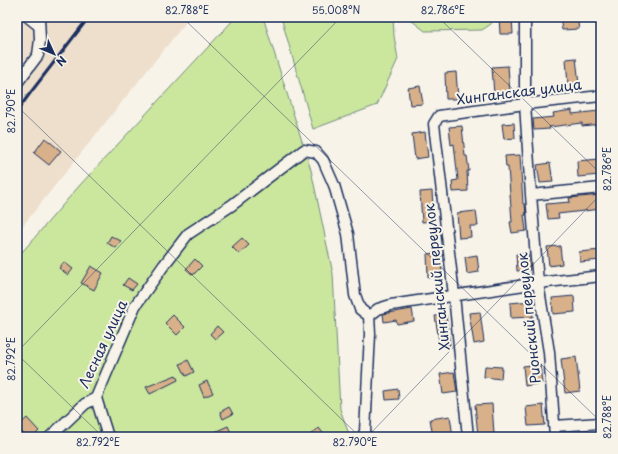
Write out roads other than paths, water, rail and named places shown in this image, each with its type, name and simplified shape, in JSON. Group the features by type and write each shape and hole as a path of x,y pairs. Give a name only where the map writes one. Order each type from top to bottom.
{"street":[{"path":"17,83 38,54 40,40 39,21 28,17"},
{"name":"Рионский переулок","path":"524,17 525,104 531,195 538,283 549,352 555,437"},
{"name":"Хинганская улица","path":"439,116 525,104 601,96"},
{"name":"Хинганский переулок","path":"439,116 434,124 454,295 468,437"},
{"name":"Лесная улица","path":"50,437 85,404 96,398 135,306 188,234 232,206 304,150 316,152 324,160 334,185 348,234 355,295 360,309 369,316"},
{"path":"531,195 601,188"},
{"path":"362,437 365,432 370,342 369,316 378,309 391,305 454,295 601,276"},
{"path":"96,398 108,437"},
{"path":"554,426 601,423"}],"railway":[{"path":"17,111 89,17"}]}
